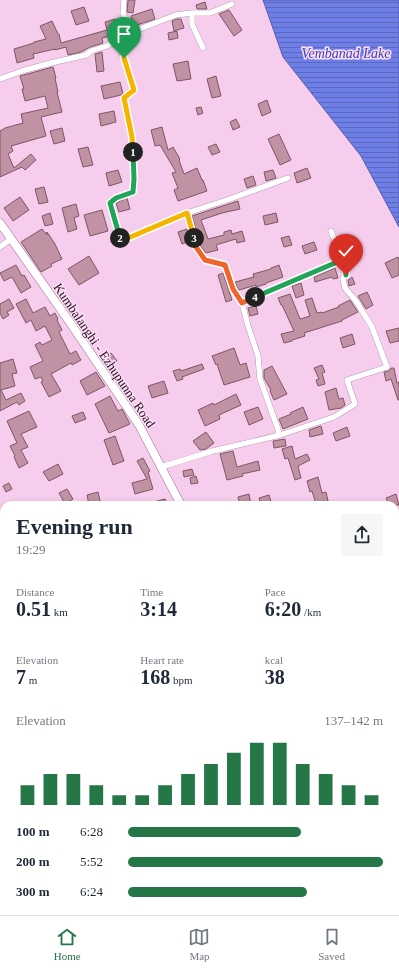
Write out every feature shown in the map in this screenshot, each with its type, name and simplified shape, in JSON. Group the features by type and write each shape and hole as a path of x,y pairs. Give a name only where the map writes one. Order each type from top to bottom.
{"main road":[{"name":"Kumbalanghi - Ezhupunna Road","path":"0,223 69,321 139,425 179,501"}],"street":[{"path":"124,0 123,14 132,32"},
{"path":"0,79 33,68 86,55 91,51 107,46 117,39 132,32 176,15 210,13 232,4"},
{"path":"192,13 192,24 203,48"},
{"path":"117,39 134,90 124,98 132,137 134,179 133,192 116,198 110,203 121,241 187,213 288,178"},
{"path":"187,213 196,247 205,260 225,265 233,289 242,303 258,356 260,379 280,435"},
{"path":"161,466 213,451 280,435 334,417 355,404 347,380 386,367 372,327 356,301 345,288 343,279 346,275 345,266 331,231"},
{"path":"0,246 12,239"},
{"path":"242,303 342,260"}],"water":[{"name":"Vembanad Lake","path":"263,0 399,0 399,227 361,156 283,57"}],"building":[{"path":"128,0 135,0 133,13 127,12"},
{"path":"205,2 207,9 197,9 196,5"},
{"path":"84,7 89,21 76,25 71,11"},
{"path":"152,9 155,19 134,26 131,16"},
{"path":"229,10 242,30 234,36 219,14"},
{"path":"115,19 118,34 102,38 103,43 90,47 81,52 68,55 66,47 33,54 34,58 17,63 14,49 46,39 40,26 52,21 59,34 61,43 107,30 105,22"},
{"path":"181,19 184,28 174,31 172,21"},
{"path":"177,31 178,38 169,40 168,33"},
{"path":"135,35 137,42 124,46 122,41"},
{"path":"102,52 104,71 97,72 95,54"},
{"path":"188,61 191,79 177,81 173,64"},
{"path":"53,67 62,112 41,117 46,136 11,146 13,151 8,154 14,168 31,154 36,160 25,170 22,167 0,177 0,131 23,123 21,114 48,108 45,96 25,101 22,89 24,89 20,76"},
{"path":"216,76 221,96 212,98 207,79"},
{"path":"120,82 123,94 104,99 101,86"},
{"path":"267,100 271,112 262,116 258,104"},
{"path":"201,107 203,113 198,115 196,108"},
{"path":"114,111 116,122 101,126 99,114"},
{"path":"236,119 240,127 233,130 230,122"},
{"path":"162,127 168,150 173,147 180,159 179,160 184,174 197,168 207,191 178,201 174,190 178,188 172,173 176,172 160,145 155,146 151,130"},
{"path":"62,128 65,141 54,144 50,131"},
{"path":"279,134 291,160 280,165 268,139"},
{"path":"216,144 220,152 212,155 208,147"},
{"path":"88,147 93,165 83,167 78,149"},
{"path":"307,168 311,178 297,183 294,173"},
{"path":"118,170 122,182 109,186 106,173"},
{"path":"273,170 276,178 266,181 264,172"},
{"path":"253,176 256,185 247,188 244,179"},
{"path":"44,187 48,202 39,204 35,189"},
{"path":"20,197 29,210 13,221 4,208"},
{"path":"127,198 130,209 119,212 116,203"},
{"path":"238,201 240,209 201,220 208,239 224,235 224,232 231,230 232,234 242,231 245,241 237,243 236,239 216,245 218,250 206,253 201,247 192,216"},
{"path":"76,204 79,216 74,218 77,229 68,232 62,208"},
{"path":"102,210 108,231 90,236 84,215"},
{"path":"50,213 53,224 45,226 42,216"},
{"path":"276,213 278,222 265,225 263,216"},
{"path":"42,229 47,235 47,232 55,244 62,259 51,264 52,266 41,272 21,242"},
{"path":"187,229 190,241 182,244 178,232"},
{"path":"289,236 292,245 284,247 281,238"},
{"path":"314,242 317,250 305,254 302,246"},
{"path":"89,256 99,273 79,285 68,269"},
{"path":"398,257 399,275 392,278 385,263"},
{"path":"16,265 22,276 24,275 31,287 21,293 12,277 4,281 0,273"},
{"path":"279,265 283,277 256,287 256,285 239,290 237,287 235,282 254,277 253,274"},
{"path":"335,268 338,278 333,279 332,277 315,282 314,277"},
{"path":"223,273 232,300 226,302 218,275"},
{"path":"352,277 355,284 349,286 348,280"},
{"path":"301,283 304,295 296,298 292,286"},
{"path":"367,292 373,305 366,309 358,296"},
{"path":"290,294 300,319 310,316 305,300 312,298 317,313 322,313 339,307 338,306 350,300 358,312 342,321 304,333 305,336 284,343 281,334 294,331 278,298"},
{"path":"9,299 14,308 7,312 9,315 3,319 0,313 0,304"},
{"path":"26,299 33,313 45,307 50,316 55,313 62,330 59,332 70,354 76,351 81,360 72,365 71,363 51,374 61,391 49,397 41,382 43,381 41,377 35,379 30,367 43,361 35,345 40,342 42,345 52,340 45,326 36,331 31,320 26,323 16,304"},
{"path":"256,306 258,314 250,316 248,308"},
{"path":"399,328 399,341 390,343 386,331"},
{"path":"352,334 355,344 343,348 340,338"},
{"path":"234,348 240,365 246,363 250,377 224,385 217,364 216,365 212,356"},
{"path":"111,353 117,361 109,367 103,359"},
{"path":"13,359 17,373 12,374 15,386 1,390 6,400 21,393 25,401 19,405 17,402 0,411 0,363"},
{"path":"202,364 204,369 182,377 183,379 177,381 173,371 180,369 181,371"},
{"path":"322,365 325,372 322,373 325,384 318,386 316,380 319,379 314,368"},
{"path":"272,366 287,394 274,400 270,391 271,390 264,378 264,370"},
{"path":"391,368 394,368 397,383 399,382 399,400 391,379 386,381 384,372 389,371"},
{"path":"96,372 105,386 87,395 80,381"},
{"path":"164,381 168,393 152,398 148,386"},
{"path":"336,388 339,399 343,398 345,405 341,408 329,410 325,392"},
{"path":"236,394 241,405 219,415 220,419 205,426 198,410 213,403 214,405"},
{"path":"110,396 118,411 122,409 130,424 109,433 95,404"},
{"path":"258,407 263,419 249,425 244,412"},
{"path":"303,407 308,419 283,429 279,419"},
{"path":"29,411 37,427 21,434 28,447 21,450 28,463 19,468 10,446 17,443 7,421"},
{"path":"83,412 86,419 75,423 72,416"},
{"path":"321,426 323,434 310,437 309,430"},
{"path":"347,427 350,436 336,441 333,433"},
{"path":"206,432 214,443 206,449 200,450 193,441"},
{"path":"115,436 124,461 113,465 104,440"},
{"path":"285,439 286,446 274,448 273,441"},
{"path":"292,446 295,459 307,454 310,460 298,466 301,478 295,480 288,458 285,459 282,449"},
{"path":"233,451 237,467 258,461 260,470 242,474 243,476 227,480 220,454"},
{"path":"143,458 150,471 148,472 153,489 135,494 132,483 147,479 137,461"},
{"path":"58,464 63,474 49,481 43,472"},
{"path":"192,469 194,475 184,477 183,471"},
{"path":"196,476 198,483 191,484 190,478"},
{"path":"318,477 322,493 326,492 328,501 315,501 312,491 310,492 307,481"},
{"path":"9,483 12,489 6,492 3,486"},
{"path":"67,489 73,499 70,501 63,501 59,493"},
{"path":"98,492 100,501 88,501 87,495"},
{"path":"249,494 250,501 239,501 238,497"},
{"path":"396,494 398,501 387,501 386,498"},
{"path":"269,495 271,501 260,501 259,498"}],"route":[{"path":"124,58 134,90 124,98 132,137 134,179 133,192 116,198 110,203 121,241 187,213 196,247 205,260 225,265 233,289 242,303 342,260 345,266 346,275"}]}
